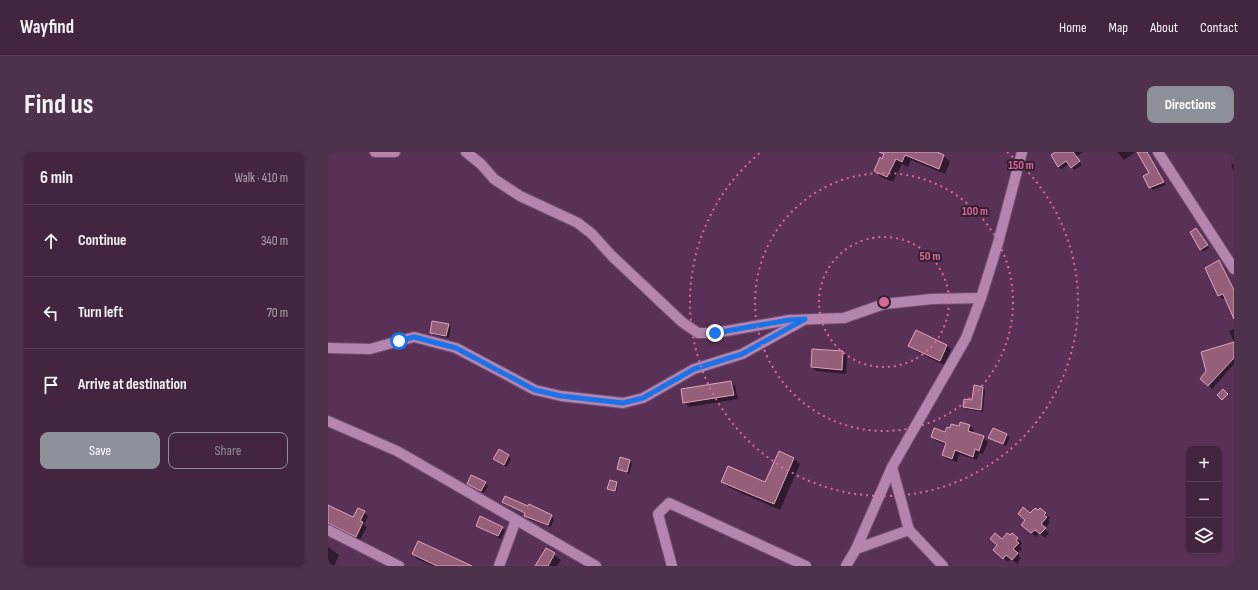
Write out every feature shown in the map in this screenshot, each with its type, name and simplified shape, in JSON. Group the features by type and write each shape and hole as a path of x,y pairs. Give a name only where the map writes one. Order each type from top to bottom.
{"street":[{"path":"375,152 395,152"},
{"path":"466,152 481,164 494,179 520,196 578,223 592,234 612,256 682,322 698,333 715,333 789,320 844,318 884,304 932,299 981,298"},
{"path":"846,566 856,549 892,467 966,338 981,298 998,243 1022,152"},
{"path":"1158,152 1234,269"},
{"path":"328,348 370,349 414,337 456,348 535,390 561,396 623,403 643,398 694,369 742,354 805,319"},
{"path":"328,421 397,451 596,566"},
{"path":"892,467 908,530 943,566"},
{"path":"672,566 658,514 669,504 806,566"},
{"path":"499,566 516,520"},
{"path":"328,530 399,566"},
{"path":"856,549 908,530"}],"building":[{"path":"879,152 937,152 944,155 939,169 905,155 902,162 896,159 887,177 874,171 880,157 882,159 884,154"},
{"path":"1055,152 1073,152 1080,161 1071,168 1066,161 1058,167 1051,155"},
{"path":"1137,152 1147,152 1164,182 1149,188 1143,176 1149,173"},
{"path":"1196,228 1208,245 1200,250 1190,232"},
{"path":"1219,260 1234,290 1234,319 1223,294 1218,296 1205,268"},
{"path":"432,321 449,324 446,336 430,333"},
{"path":"916,330 947,345 940,361 908,346"},
{"path":"1234,342 1234,358 1208,386 1200,379 1206,371 1201,352"},
{"path":"812,349 843,351 842,370 811,367"},
{"path":"731,381 734,395 683,403 681,389"},
{"path":"974,385 983,387 981,410 963,407 964,399 972,400"},
{"path":"1223,389 1228,394 1222,400 1217,395"},
{"path":"960,422 970,425 968,431 984,436 979,451 975,449 973,457 955,450 952,459 942,455 946,443 931,437 934,428 945,432 947,427 950,428 951,424 959,426"},
{"path":"993,428 1007,434 1003,444 988,438"},
{"path":"499,449 509,455 504,465 493,459"},
{"path":"779,451 794,458 774,504 721,482 728,466 765,482"},
{"path":"620,457 630,460 627,472 617,469"},
{"path":"471,475 486,482 481,491 467,484"},
{"path":"610,480 617,482 615,491 607,489"},
{"path":"505,496 528,506 529,504 552,515 548,525 524,516 525,513 502,502"},
{"path":"328,505 353,517 358,508 365,511 360,521 363,522 356,537 328,523"},
{"path":"1023,507 1030,513 1035,508 1038,510 1040,508 1046,513 1044,515 1047,517 1041,524 1046,528 1040,534 1035,530 1031,533 1021,525 1025,520 1018,514"},
{"path":"480,516 503,527 498,536 476,526"},
{"path":"995,533 1002,539 1007,533 1010,535 1012,533 1018,538 1016,541 1019,543 1013,549 1018,553 1012,560 1006,555 1003,559 993,550 997,545 990,539"},
{"path":"418,541 472,566 437,566 412,554"},
{"path":"546,548 555,553 548,566 535,566"}],"route":[{"path":"399,341 414,337 456,348 535,390 561,396 623,403 643,398 694,369 742,354 805,319 789,320 715,333"}]}
